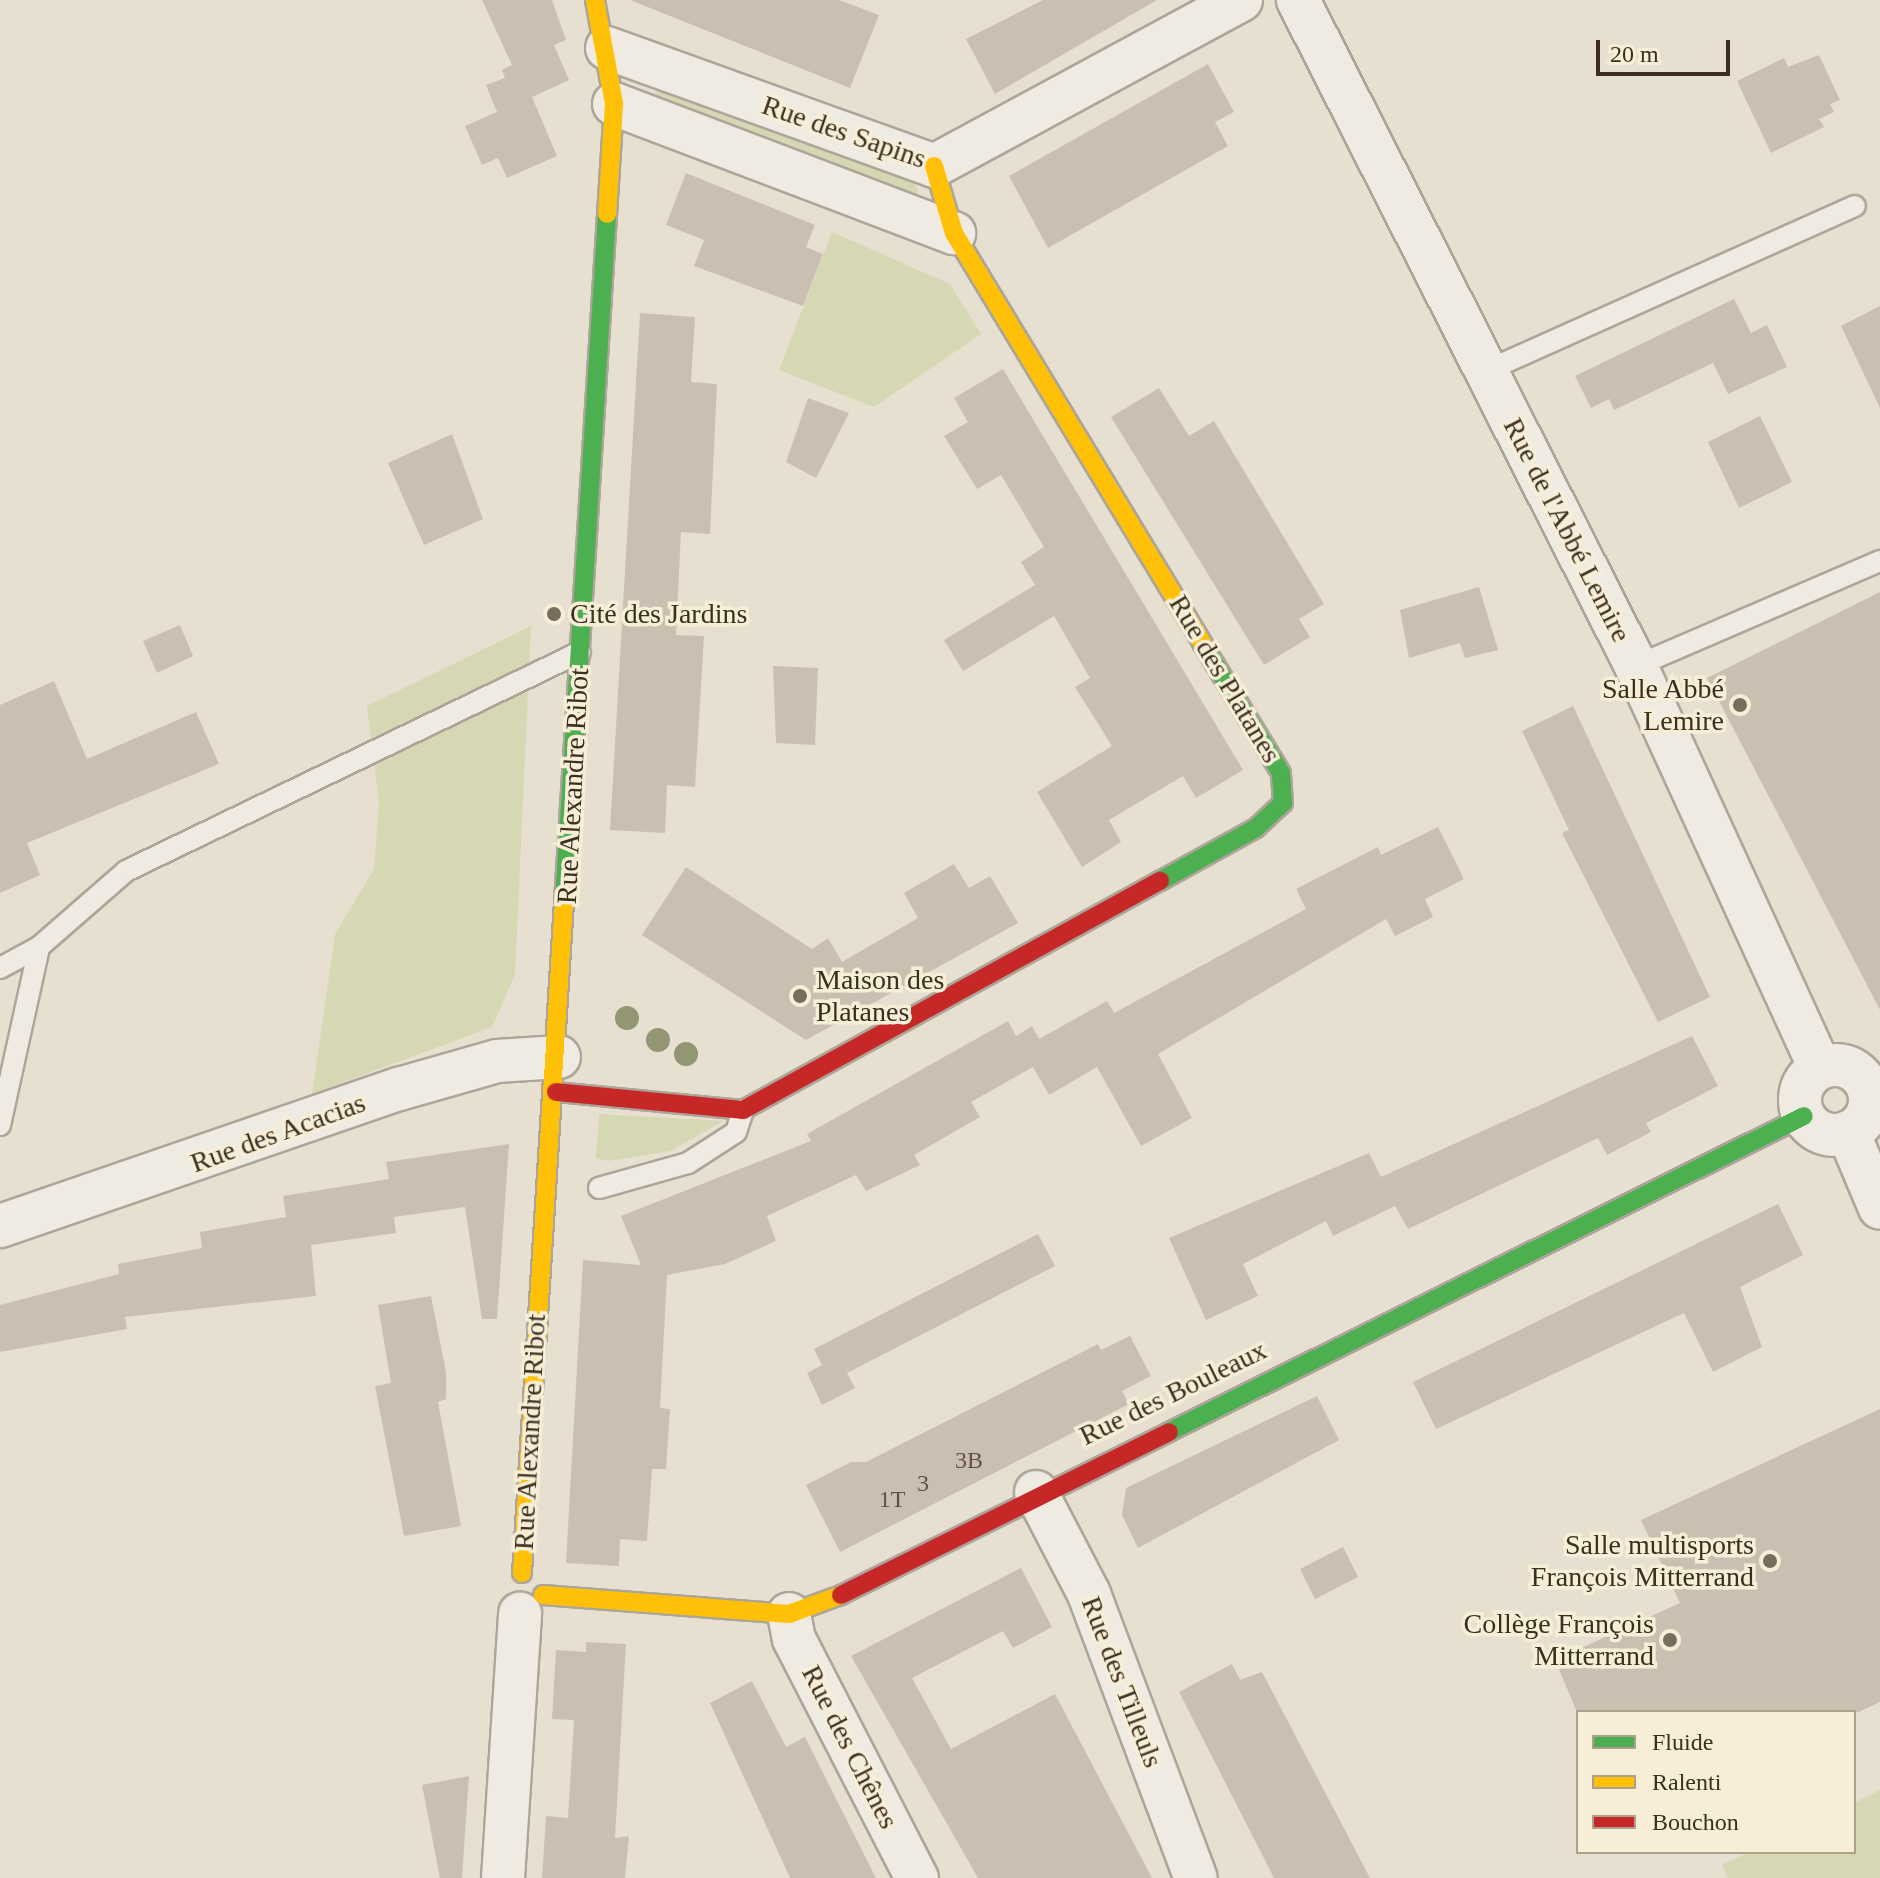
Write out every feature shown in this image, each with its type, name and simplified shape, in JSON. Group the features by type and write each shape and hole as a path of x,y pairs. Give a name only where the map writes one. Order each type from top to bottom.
{"street":[{"name":"Rue Alexandre Ribot","path":"503,1878 528,1594 614,104 607,48 595,0"},
{"name":"Rue des Sapins","path":"607,48 934,166 1241,0"},
{"name":"Rue de l'Abbé Lemire","path":"1298,0 1636,666 1820,1068"},
{"name":"Rue des Sapins","path":"614,104 954,233"},
{"path":"934,166 954,233"},
{"name":"Rue des Platanes","path":"743,1110 1256,828 1283,803 1281,773 954,233"},
{"name":"Rue des Acacias","path":"0,1226 399,1089 497,1061 558,1075"},
{"path":"1841,1065 1870,1070 1870,1107 1848,1132 1819,1131 1804,1116 1800,1095 1820,1068 1841,1065"},
{"path":"558,1075 743,1110"},
{"name":"Rue des Bouleaux","path":"528,1594 789,1614 821,1605 1036,1492 1804,1116"},
{"path":"1848,1132 1880,1208"},
{"name":"Rue des Tilleuls","path":"1036,1492 1089,1594 1196,1878"},
{"name":"Rue des Chênes","path":"789,1614 794,1639 917,1878"}],"lane":[{"path":"1486,371 1855,206"},
{"path":"1636,666 1880,561"},
{"path":"0,968 39,947 126,871 580,652"},
{"path":"0,1125 39,947"},
{"name":"Rue des Platanes","path":"599,1188 688,1163 736,1132 743,1110"}],"green space":[{"path":"655,83 913,177 918,192 910,200 657,106"},
{"path":"832,232 950,284 981,334 874,407 779,370"},
{"path":"531,626 515,975 492,1027 312,1094 335,934 374,869 379,802 367,706"},
{"path":"599,1114 723,1121 671,1151 608,1161 596,1158"},
{"path":"1880,1790 1880,1878 1728,1878 1722,1865 1745,1854 1856,1854 1856,1802"}],"building":[{"path":"482,0 552,0 566,40 554,45 569,80 532,97 557,156 507,178 498,158 482,165 465,126 497,112 486,85 505,78 502,70 512,65"},
{"path":"630,0 839,0 879,15 850,88"},
{"path":"1043,0 1157,0 995,94 966,39"},
{"path":"1819,55 1840,100 1830,104 1834,112 1819,119 1824,127 1771,153 1737,81 1784,58 1788,67"},
{"path":"1208,64 1234,112 1215,122 1228,146 1048,248 1009,176"},
{"path":"686,173 815,225 806,247 823,254 803,306 694,266 704,240 666,225"},
{"path":"1734,299 1751,333 1767,325 1787,367 1728,394 1713,363 1614,410 1609,399 1591,408 1575,376"},
{"path":"1880,306 1880,408 1841,326"},
{"path":"640,313 695,317 691,382 717,384 710,534 681,532 676,635 704,636 695,787 667,785 665,833 610,830"},
{"path":"1003,369 1243,770 1196,798 1183,776 1109,820 1121,842 1082,867 1037,792 1112,746 1075,687 1090,678 1054,616 963,671 944,640 1035,585 1021,562 1044,547 1001,475 977,489 944,436 968,422 954,398"},
{"path":"1159,388 1189,436 1214,421 1324,604 1299,619 1310,637 1264,665 1111,417"},
{"path":"808,398 849,413 816,478 786,462"},
{"path":"1760,416 1792,482 1739,508 1708,442"},
{"path":"452,434 483,519 424,545 388,463"},
{"path":"1479,587 1498,650 1465,658 1460,643 1409,658 1400,610"},
{"path":"1880,592 1880,1010 1707,678"},
{"path":"180,625 193,656 157,673 143,641"},
{"path":"773,666 818,668 815,745 776,743"},
{"path":"54,681 87,759 196,712 219,764 27,843 40,875 0,893 0,705"},
{"path":"1573,706 1710,997 1658,1022 1562,833 1569,830 1522,731"},
{"path":"1438,827 1464,879 1425,899 1433,917 1395,936 1386,919 1158,1054 1192,1118 1141,1146 1097,1067 1049,1095 1033,1067 971,1102 980,1117 914,1155 920,1165 866,1191 856,1175 767,1216 776,1241 725,1264 667,1275 660,1408 670,1409 666,1469 652,1469 647,1541 620,1539 619,1566 566,1563 583,1260 641,1265 621,1216 811,1141 807,1134 1008,1021 1016,1036 1032,1026 1039,1039 1107,1001 1114,1013 1306,909 1296,889 1378,847 1381,855"},
{"path":"954,864 969,888 990,876 1018,923 806,1040 642,935 686,867 812,949 828,938 842,962 918,918 904,893"},
{"path":"1692,1036 1718,1086 1646,1123 1651,1132 1607,1155 1598,1138 1408,1229 1395,1206 1333,1236 1326,1221 1243,1264 1258,1296 1206,1320 1169,1238 1369,1153 1381,1177"},
{"path":"509,1144 497,1319 482,1319 465,1207 394,1217 396,1233 311,1245 316,1296 125,1317 127,1329 0,1352 0,1305 119,1274 118,1264 202,1248 200,1232 286,1217 283,1196 389,1179 386,1162"},
{"path":"1778,1204 1803,1255 1740,1287 1762,1347 1713,1372 1684,1313 1436,1429 1413,1382"},
{"path":"1038,1234 1055,1266 847,1373 855,1388 822,1405 807,1373 822,1365 814,1349"},
{"path":"431,1296 446,1372 446,1399 438,1402 461,1526 404,1536 375,1386 391,1383 378,1305"},
{"path":"1130,1336 1151,1376 1122,1391 1129,1404 840,1552 806,1485 851,1462 866,1462 1098,1344 1101,1350"},
{"path":"1317,1396 1339,1440 1138,1548 1122,1515 1126,1488"},
{"name":"Salle multisports François Mitterrand","path":"1880,1409 1880,1702 1859,1712 1576,1710 1555,1660 1680,1603 1641,1520"},
{"path":"1343,1547 1358,1577 1315,1599 1300,1569"},
{"path":"1021,1568 1052,1627 1013,1648 1003,1631 912,1678 951,1749 1055,1694 1152,1878 978,1878 851,1656"},
{"path":"586,1642 626,1644 615,1838 629,1836 625,1878 542,1878 546,1816 568,1818 574,1720 552,1719 556,1650 586,1652"},
{"path":"1232,1664 1240,1680 1262,1672 1370,1878 1274,1878 1179,1692"},
{"path":"752,1681 786,1747 805,1737 876,1878 790,1878 710,1703"},
{"path":"469,1776 462,1878 440,1878 422,1785"}],"traffic: fast":[{"path":"564,902 607,214"},
{"path":"1160,881 1256,828 1283,803 1281,773 1202,643"},
{"path":"1169,1432 1804,1116"}],"traffic: slow":[{"path":"595,0 614,104 607,214"},
{"path":"934,166 954,233 1202,643"},
{"path":"522,1573 564,902"},
{"path":"543,1595 789,1614 841,1595"}],"traffic: jam":[{"path":"556,1092 743,1110 1160,881"},
{"path":"841,1595 1169,1432"}],"place":[{"name":"Cité des Jardins","path":"554,614"},
{"name":"Salle Abbé Lemire","path":"1740,705"},
{"name":"Maison des Platanes","path":"800,996"},
{"name":"Salle multisports François Mitterrand","path":"1770,1561"},
{"name":"Collège François Mitterrand","path":"1670,1640"}]}
